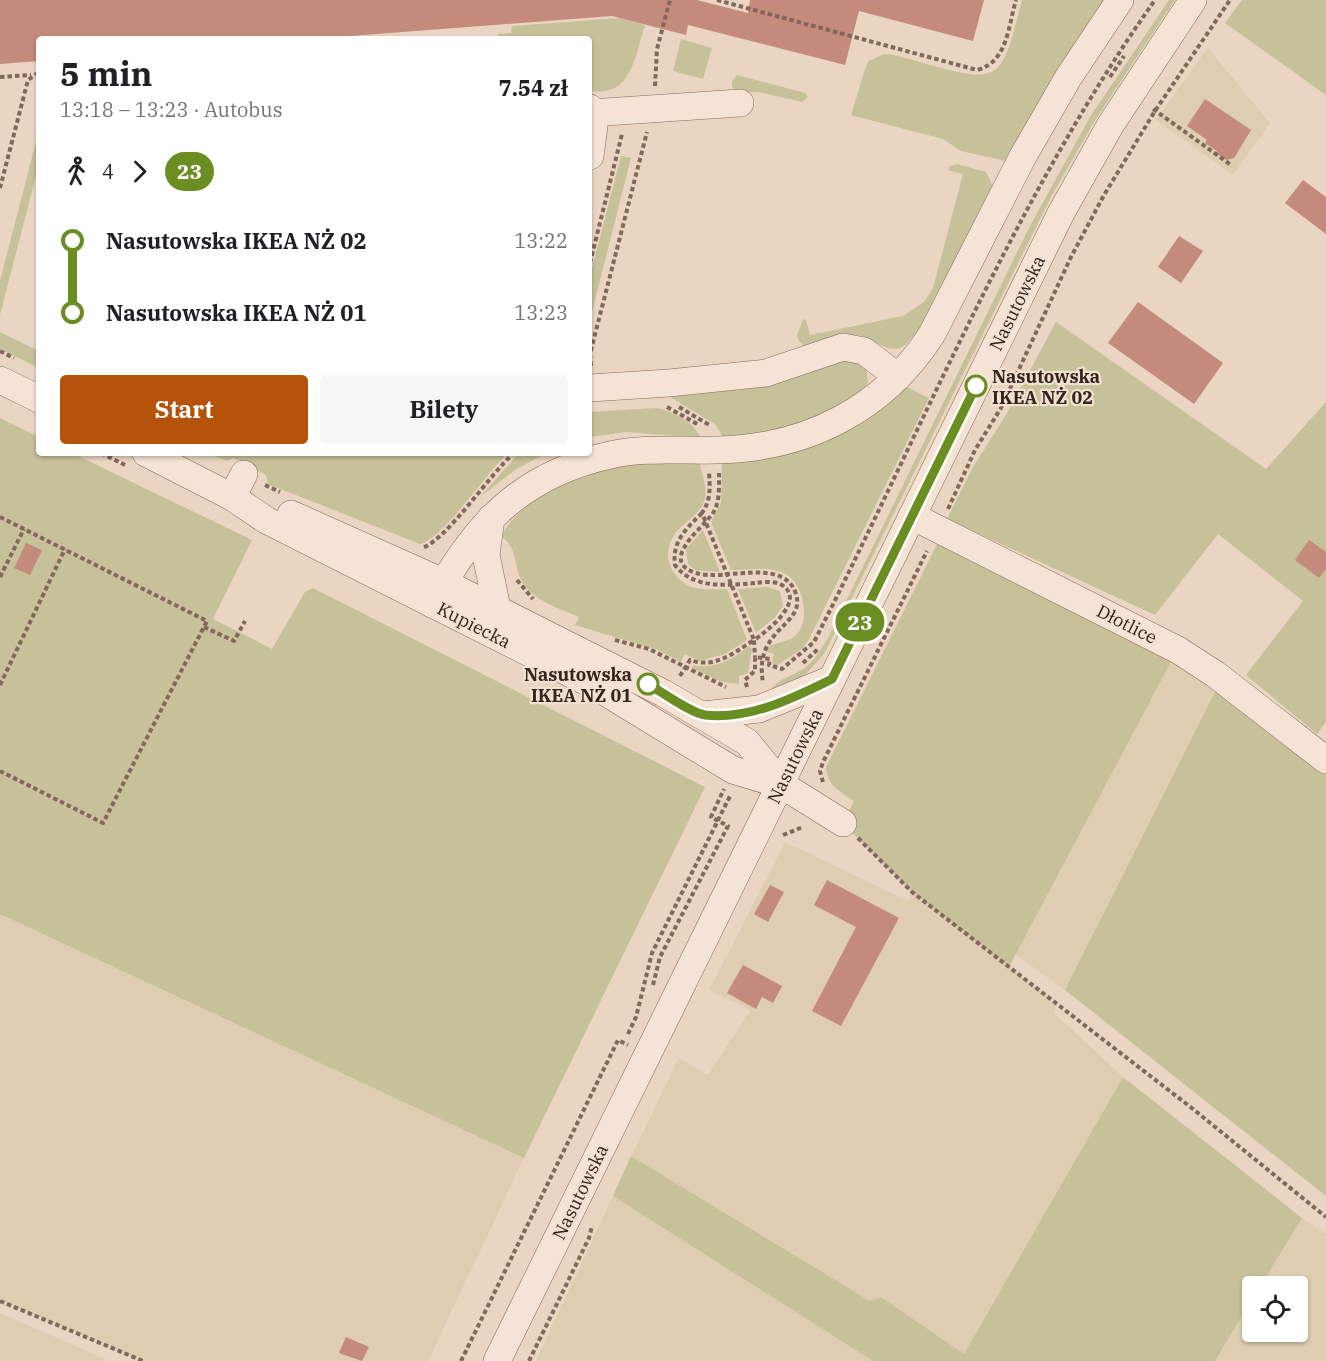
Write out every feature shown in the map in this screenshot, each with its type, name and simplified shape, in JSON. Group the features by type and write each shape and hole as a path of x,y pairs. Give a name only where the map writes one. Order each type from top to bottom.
{"street":[{"path":"437,593 470,540 491,518 530,488 585,462 641,450 713,457 812,434 864,406 898,377 932,334 1022,158 1068,78 1120,0"},
{"name":"Nasutowska","path":"497,1361 1061,213 1129,95 1193,0"},
{"path":"592,112 740,103"},
{"path":"592,119 594,126 592,141"},
{"path":"592,380 766,373 843,347 864,351 898,377"},
{"path":"0,380 36,398"},
{"name":"Kupiecka","path":"155,456 238,485 272,506 437,593 741,773 782,784"},
{"name":"Dłotlice","path":"912,516 1178,650 1322,749"},
{"path":"491,518 486,555 497,608"},
{"name":"Kupiecka","path":"437,593 497,608 703,715 754,748 782,784"},
{"path":"703,715 741,712 766,695 832,679"},
{"path":"782,784 843,823"}],"path":[{"path":"654,94 657,49 670,0"},
{"path":"717,0 977,69 990,67 1000,56 1016,0"},
{"path":"902,463 1014,232 1068,131 1155,0"},
{"path":"826,786 820,771 823,762 975,450 1001,408 1071,257 1104,195 1155,111 1230,0"},
{"path":"0,77 36,73"},
{"path":"0,188 28,80 32,75"},
{"path":"1129,95 1231,165"},
{"path":"592,346 648,124"},
{"path":"592,255 624,126"},
{"path":"665,399 712,427 718,434 708,505 681,534 676,543 675,565 681,574 701,583 768,582 780,584 786,591 788,602 778,622 724,659 698,663 690,660 682,677 673,672"},
{"path":"659,404 701,426"},
{"path":"420,548 443,535 483,484 511,456"},
{"path":"713,457 718,503 706,521 686,542 681,553 683,563 690,572 706,577 769,573 785,578 797,597 795,612 787,624 768,640 763,651 761,661 766,695 744,688"},
{"path":"238,485 287,495"},
{"path":"702,513 754,640 755,657"},
{"path":"0,517 207,621 104,823 0,771"},
{"path":"0,577 24,529"},
{"path":"0,686 65,549"},
{"path":"516,577 525,592 542,604"},
{"path":"204,627 234,641 245,621"},
{"path":"609,639 650,650 725,687 735,687"},
{"path":"619,1054 636,1017 652,953 741,773"},
{"path":"843,823 912,892 1193,1109 1326,1217"},
{"path":"460,1361 618,1040"},
{"path":"0,1300 143,1361"}],"shaded area":[{"path":"1022,0 1105,0 1006,161 961,151 943,139 851,115 866,66 869,61 883,54 968,74 983,74 994,70 1002,62 1009,47"},
{"path":"1169,0 1175,0 1097,117 1052,195 824,654 804,676 770,691 781,681 809,665 828,638 1030,226 1090,117"},
{"path":"1242,0 1326,0 1326,95 1225,23"},
{"path":"620,18 645,25 630,72 615,88 604,91 592,91 592,36 498,36 498,34 511,33 512,26"},
{"path":"681,39 712,48 703,79 673,71"},
{"path":"1208,48 1270,123 1233,175 1156,120"},
{"path":"737,75 805,93 808,97 802,102 759,92 739,93 732,87 732,81"},
{"path":"36,142 36,176 0,315 0,281"},
{"path":"621,156 631,158 592,312 592,268"},
{"path":"957,164 986,172 993,186 936,301 910,340 895,349 884,347 863,336 851,335 804,346 797,335 803,320 806,319 810,335 903,316 924,302 933,288 963,174 948,170 950,166"},
{"path":"1056,322 1266,469 1326,402 1326,722 1317,734 1246,675 1303,601 1218,534 1155,615 947,519 973,467 1006,415"},
{"path":"0,332 36,350 36,367 0,349"},
{"path":"847,358 866,367 868,382 864,390 817,418 773,432 722,436 716,425 667,395 765,386"},
{"path":"907,387 929,398 809,639 802,649 776,666 772,662 774,654 767,652 769,646 792,638 800,630 804,613 801,594 786,574 766,569 731,570 711,522 721,503 722,463 774,456 821,442 865,419"},
{"path":"655,408 668,411 694,427 700,438 627,432 592,437 592,412"},
{"path":"0,418 36,436 36,456 78,456 252,540 213,619 272,649 305,592 313,588 705,787 524,1158 0,914"},
{"path":"215,456 505,456 453,518 430,539 420,544 268,484 266,475 234,458 226,461"},
{"path":"516,456 541,456 515,470 480,497"},
{"path":"635,462 699,462 705,484 705,498 696,514 673,537 668,552 669,560 675,574 687,585 699,589 727,589 747,640 725,654 699,661 685,654 681,662 658,650 575,625 579,617 536,596 521,580 514,553 501,536 513,519 527,505 560,485"},
{"path":"703,530 720,572 695,570 688,564 686,549"},
{"path":"943,532 1173,658 1009,967 912,892 843,823 854,801 835,787 827,774 826,767"},
{"path":"767,587 780,591 783,606 775,617 756,633 738,589"},
{"path":"749,646 752,649 748,673 739,676 739,684 722,682 692,668 694,665 716,665 737,655"},
{"path":"1173,658 1218,686 1065,990 1015,954"},
{"path":"1218,686 1326,775 1326,1196 1065,990"},
{"path":"785,842 908,901 912,892 1056,1003 1054,1013 1123,1077 964,1354 881,1297 870,1301 631,1156 679,1058 708,1075 751,1010 709,990"},
{"path":"0,914 524,1158 428,1361 143,1361 0,1301"},
{"path":"1123,1077 1302,1218 1267,1276 1242,1276 1242,1316 1215,1361 873,1361 613,1196 631,1156 870,1301 881,1297 964,1354"},
{"path":"613,1196 873,1361 536,1361"},
{"path":"1302,1218 1326,1234 1326,1361 1215,1361 1242,1316 1242,1342 1308,1342 1308,1276 1267,1276"},
{"path":"0,1313 103,1358 105,1361 0,1361"}],"building":[{"path":"0,0 697,0 748,13 750,0 984,0 973,41 859,11 845,65 688,25 686,35 612,16 350,36 36,36 36,61 0,64"},
{"path":"1205,99 1251,130 1234,158 1226,160 1205,143 1207,140 1187,126"},
{"path":"1303,180 1326,197 1326,234 1285,203"},
{"path":"1179,236 1203,251 1181,283 1158,267"},
{"path":"1138,302 1223,363 1194,404 1108,343"},
{"path":"1309,540 1326,552 1326,569 1319,578 1295,560"},
{"path":"26,543 42,550 30,575 14,568"},
{"path":"827,880 899,918 841,1026 812,1011 856,927 814,905"},
{"path":"770,885 784,892 768,922 754,914"},
{"path":"743,965 782,986 773,1003 762,997 756,1009 727,993"},
{"path":"346,1337 369,1347 362,1361 339,1353"}],"bus line":[{"name":"23","path":"648,684 703,715 769,707 832,679 976,386"}],"place":[{"name":"Nasutowska IKEA NŻ 02","path":"976,386"},
{"name":"Nasutowska IKEA NŻ 01","path":"648,684"}]}
